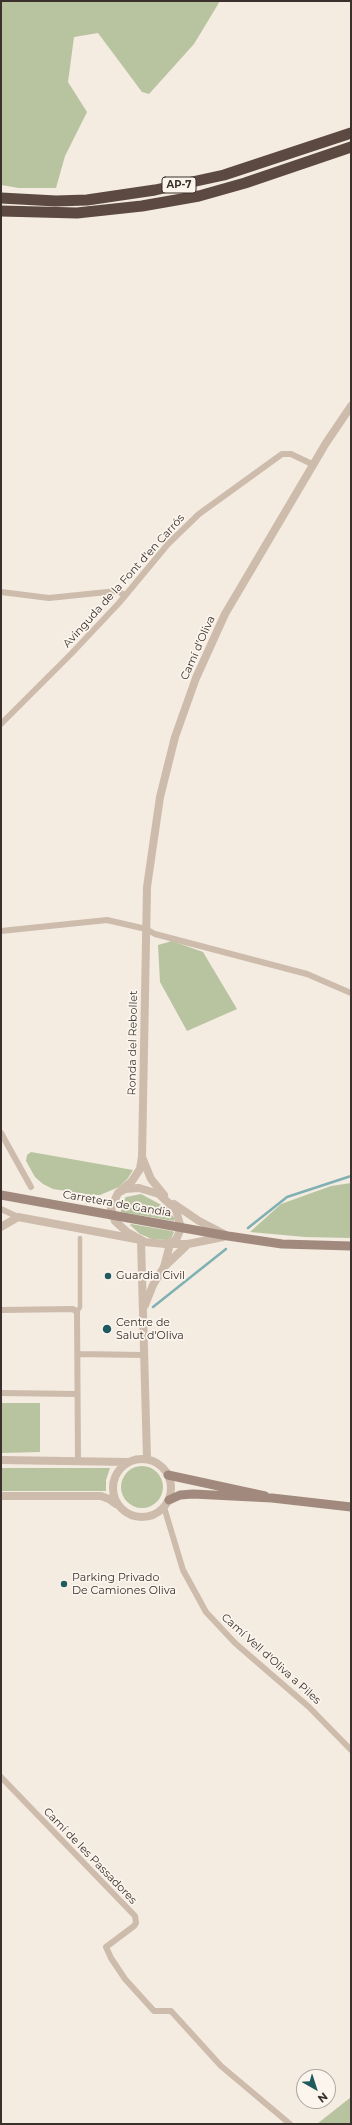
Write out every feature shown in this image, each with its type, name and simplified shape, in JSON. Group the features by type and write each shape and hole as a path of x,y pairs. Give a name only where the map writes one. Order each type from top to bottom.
{"highway":[{"name":"AP-7","path":"1,198 56,201 86,200 155,190 224,175 351,133"},
{"name":"AP-7","path":"1,211 77,213 142,206 199,196 351,147"}],"main road":[{"name":"Carretera de Gandia","path":"1,1195 112,1216 282,1244 351,1246"},
{"path":"168,1476 254,1492 272,1498"},
{"path":"166,1503 186,1494 272,1498 351,1507"}],"street":[{"name":"Camí d’Oliva","path":"146,929 147,887 158,804 182,713 225,614 351,406"},
{"name":"Avinguda de la Font d'en Carrós","path":"1,724 72,654 168,544 199,514 277,457 291,454 314,465"},
{"path":"1,592 49,598 117,591 125,595"},
{"path":"1,931 96,919 117,921 146,929 155,934 307,974 351,993"},
{"name":"Ronda del Rebollet","path":"118,1192 132,1181 140,1169 142,1157 146,929"},
{"path":"1,1133 31,1187"},
{"name":"Ronda del Rebollet","path":"142,1157 151,1179 179,1214 181,1228"},
{"path":"141,1240 120,1227 112,1216 112,1204 118,1192 132,1188 146,1189 167,1200 199,1221 228,1236"},
{"path":"1,1209 18,1217 152,1243 188,1244 228,1236"},
{"path":"1,1227 18,1217"},
{"path":"164,1268 170,1244 178,1238 181,1228"},
{"path":"78,1461 77,1312 80,1307 80,1238"},
{"path":"141,1240 147,1459"},
{"path":"143,1316 147,1298 164,1268 188,1244"},
{"path":"1,1310 73,1309 77,1312"},
{"path":"78,1354 143,1355"},
{"path":"1,1393 78,1394"},
{"path":"1,1460 128,1462 147,1459 159,1465 168,1476 171,1483 166,1503 158,1513 141,1518 132,1516 109,1499 101,1496 1,1496"},
{"path":"118,1506 114,1499 113,1482 121,1467 128,1462"},
{"name":"Camí Vell d'Oliva a Piles","path":"166,1503 183,1570 206,1612 235,1642 309,1707 351,1750"},
{"name":"Camí de les Passadores","path":"1,1777 135,1916 136,1920 134,1926 106,1947 125,1980 154,2010 171,2011 221,2066 290,2124"}],"green space":[{"path":"1,1 220,1 194,44 149,94 142,92 98,33 74,37 68,82 87,112 65,156 56,188 19,188 1,185"},
{"path":"172,941 203,952 237,1009 187,1031 160,982 158,945"},
{"path":"31,1152 133,1170 128,1178 119,1187 100,1195 53,1189 43,1184 35,1177 26,1161 27,1155"},
{"path":"351,1183 351,1238 305,1237 250,1232 281,1204 331,1186"},
{"path":"141,1194 167,1208 175,1219 174,1221 121,1212 121,1203 126,1197"},
{"path":"130,1225 174,1232 172,1237 166,1240 152,1239 140,1234"},
{"path":"1,1403 40,1403 40,1452 1,1453"},
{"path":"138,1466 146,1466 154,1469 160,1475 163,1487 160,1499 154,1505 146,1508 138,1508 130,1505 124,1499 121,1491 121,1483 124,1475 130,1469"},
{"path":"1,1468 110,1468 106,1480 106,1491 1,1491"},
{"path":"351,2097 351,2124 317,2124 336,2109"}],"waterway":[{"path":"248,1228 287,1197 351,1176"},
{"path":"153,1307 226,1249"}],"place":[{"name":"Guardia Civil","path":"108,1276"},
{"name":"Centre de Salut d'Oliva","path":"107,1329"},
{"name":"Parking Privado De Camiones Oliva","path":"64,1584"}]}
